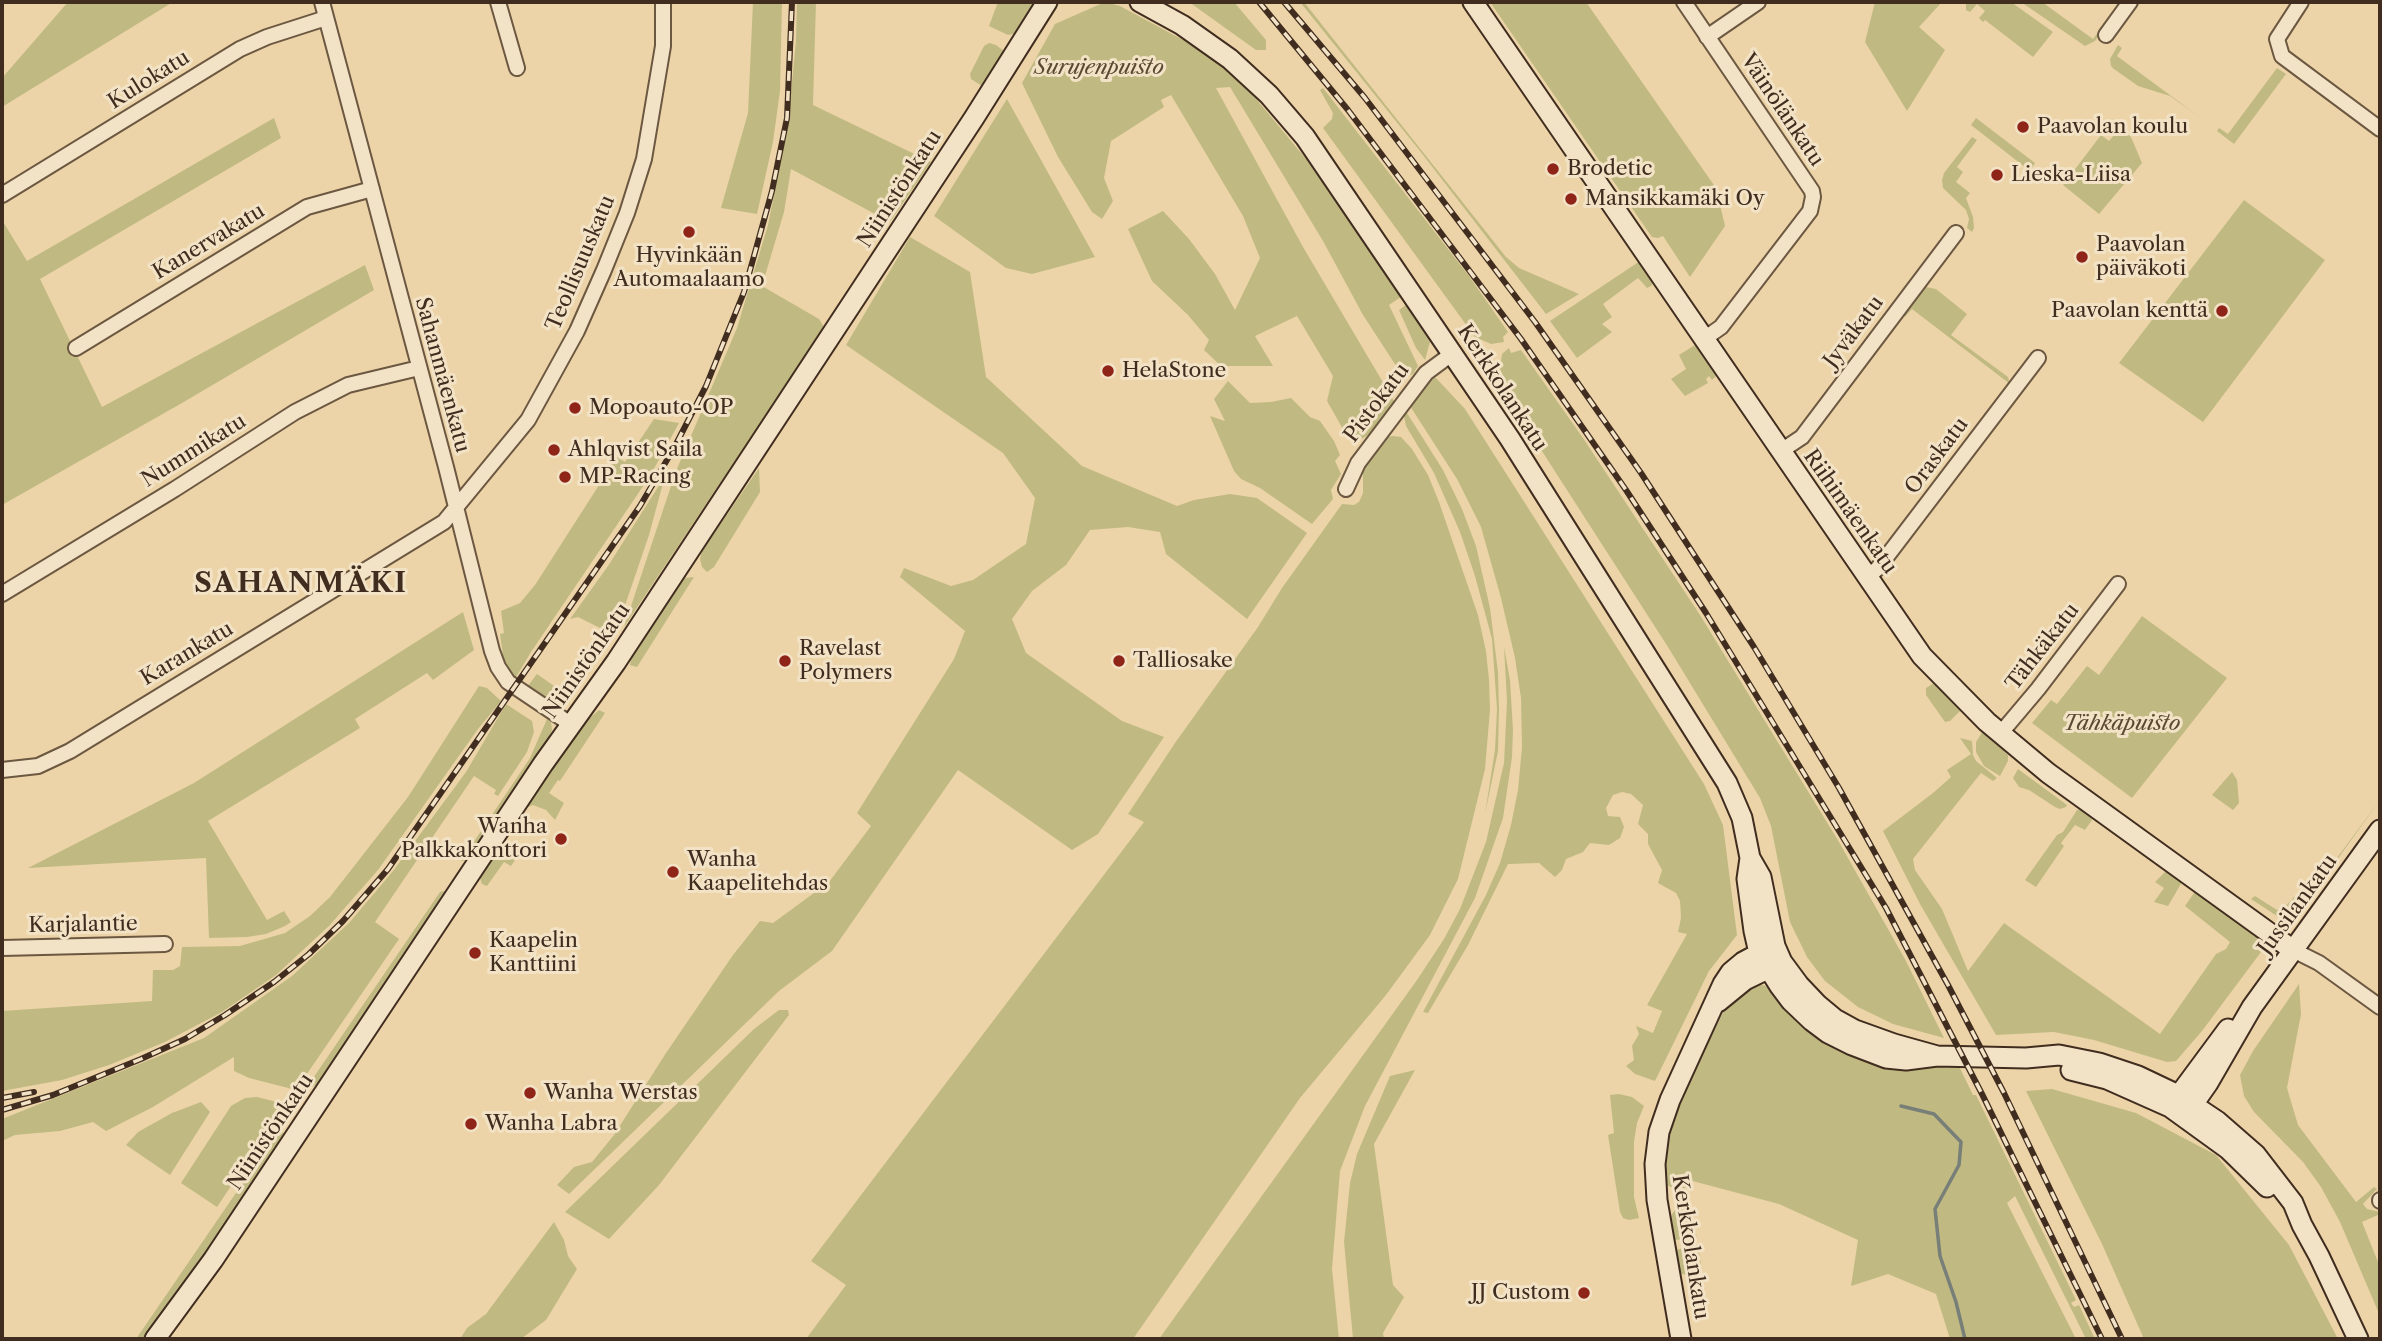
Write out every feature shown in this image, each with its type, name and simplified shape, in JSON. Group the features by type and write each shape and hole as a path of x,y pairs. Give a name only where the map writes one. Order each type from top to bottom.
{"street":[{"name":"Sahanmäenkatu","path":"322,2 487,634 498,667 514,688 572,725"},
{"path":"498,2 517,68"},
{"name":"Teollisuuskatu","path":"456,508 528,420 572,342 604,270 627,213 644,159 663,46 663,2"},
{"name":"Niinistönkatu","path":"155,1339 213,1260 513,809 616,662 943,166 1047,2"},
{"name":"Kerkkolankatu","path":"1140,2 1182,25 1230,59 1269,95 1305,136 1453,353 1727,783 1742,818 1750,858 1761,877 1771,957 1714,1006 1670,1100 1659,1132 1655,1164 1657,1200 1681,1339"},
{"name":"Riihimäenkatu","path":"1473,2 1923,656 2000,734 2096,809 2293,950"},
{"name":"Väinölänkatu","path":"1684,2 1812,191 1813,197 1810,211 1721,327 1704,339"},
{"path":"1707,37 1758,2"},
{"path":"2106,35 2130,2"},
{"path":"2301,2 2281,30 2277,38 2278,47 2288,62 2380,130"},
{"name":"Kulokatu","path":"2,195 240,49 267,37 326,18"},
{"name":"Kanervakatu","path":"76,348 307,207 372,189"},
{"name":"Jyväkatu","path":"1781,451 1802,437 1956,233"},
{"name":"Pistokatu","path":"1346,489 1358,463 1426,373 1453,353"},
{"name":"Oraskatu","path":"1867,577 1878,568 2038,358"},
{"name":"Nummikatu","path":"2,594 295,412 348,385 419,368"},
{"name":"Karankatu","path":"2,770 38,766 70,751 444,522 456,508"},
{"name":"Tähkäkatu","path":"2000,734 2118,584"},
{"name":"Jussilankatu","path":"2181,1105 2226,1031 2252,1007 2380,830"},
{"name":"Karjalantie","path":"2,948 165,944"},
{"path":"2293,950 2319,963 2380,1007"},
{"path":"1771,957 1835,1019 1894,1045 1937,1056 2026,1058 2059,1055 2082,1059 2127,1072 2181,1105 2239,1158 2284,1209 2302,1225 2358,1339"}],"green space":[{"path":"68,2 173,2 2,107 2,78"},
{"path":"753,2 782,2 780,91 773,142 757,214 721,208 748,113"},
{"path":"797,2 816,2 813,105 931,162 890,222 791,169 784,212 762,286 819,319 824,327 624,627 676,471 737,328 768,225 788,124"},
{"path":"998,2 1037,2 1018,33 1008,35 989,26"},
{"name":"Surujenpuisto","path":"1105,2 1120,6 1185,39 1243,83 1306,159 1401,297 1389,305 1418,366 1413,374 1404,378 1363,315 1323,241 1230,87 1216,88 1303,247 1394,401 1370,434 1354,443 1344,431 1327,401 1333,376 1297,316 1255,336 1273,366 1221,366 1204,350 1209,340 1188,315 1152,281 1128,229 1163,211 1189,239 1215,274 1235,310 1260,258 1243,216 1171,95 1161,100 1164,107 1111,141 1104,178 1113,201 1102,219 1092,212 1058,157 1022,83 1055,24"},
{"path":"1189,2 1234,2 1266,40 1266,50 1256,50"},
{"path":"1300,2 1304,2 1506,257 1519,268 1579,294 1546,314"},
{"path":"1490,2 1586,2 1716,188 1725,226 1690,277 1663,236 1652,237"},
{"path":"1875,2 1942,2 1919,27 1945,50 1907,111 1865,42"},
{"path":"1966,2 2011,2 2053,32 2033,57 1985,20 1983,22 1979,18 1985,11 1977,4 1970,12 1966,10"},
{"path":"2021,2 2042,2 2093,39 2115,9 2118,10 2095,41 2085,46"},
{"path":"989,43 996,45 1004,54 982,86 971,79 970,74 984,46"},
{"path":"2118,45 2122,48 2117,56 2201,118 2170,96 2138,86 2114,69 2110,59"},
{"path":"2277,68 2286,74 2234,144 2217,131 2219,128 2228,134"},
{"path":"1323,88 1469,276 1508,332 1503,337 1504,342 1491,344 1475,337 1323,128 1332,119 1333,113 1320,90"},
{"path":"1007,99 1095,257 1032,274 1006,268 934,216"},
{"path":"274,118 281,138 40,279 102,407 365,265 374,290 2,505 2,220 27,261"},
{"path":"1976,118 2035,163 2030,171 1971,125"},
{"path":"2120,128 2131,137 2142,163 2099,214 2063,185 2101,135 2109,141"},
{"path":"1972,137 1977,140 1957,167 1963,172 1956,182 1970,193 1966,198 1973,217 1972,232 1967,228 1969,219 1966,210 1943,188 1942,180 1944,173"},
{"name":"Paavolan kenttä","path":"2244,200 2325,260 2203,422 2119,363"},
{"path":"910,237 970,272 986,377 1082,466 1177,506 1230,494 1257,498 1307,533 1247,619 1166,554 1160,532 1128,527 1090,530 1066,565 1032,591 1012,619 1026,653 1122,721 1164,737 1098,834 1072,850 958,770 832,951 779,991 569,1194 557,1185 574,1167 592,1162 614,1135 666,1053 733,955 760,921 773,923 829,882 871,826 857,813 954,659 965,631 900,577 904,568 951,586 973,580 1026,544 1035,498 1003,453 846,345"},
{"path":"1640,261 1654,282 1647,288 1638,278 1603,304 1612,317 1602,324 1612,332 1577,358 1550,321"},
{"path":"1926,287 1936,289 1967,314 1951,335 2008,377 2010,384 1912,309 1905,317 1903,315"},
{"path":"1407,304 1430,342 1425,360 1416,348 1399,310"},
{"path":"1695,345 1717,375 1712,380 1709,376 1706,379 1708,383 1685,396 1671,379 1686,369 1679,355"},
{"path":"1509,348 1511,353 1521,350 1583,438 1700,615 1839,842 1906,961 1944,1038 1893,1024 1858,1007 1825,981 1807,957 1790,922 1771,826 1760,798 1668,647 1529,431 1500,369 1502,354"},
{"path":"1433,378 1465,409 1704,784 1723,825 1737,935 1709,971 1655,1081 1635,1074 1626,1066 1634,1060 1632,1046 1639,1034 1636,1026 1653,1033 1662,1011 1647,1005 1687,934 1678,932 1681,918 1680,901 1676,893 1658,883 1662,870 1648,844 1648,834 1638,824 1643,805 1631,794 1622,792 1613,795 1606,808 1608,816 1620,817 1624,827 1620,838 1609,845 1590,843 1583,852 1566,859 1562,870 1555,877 1539,863 1508,864 1468,945 1428,1013 1423,1012 1486,895 1500,863 1518,790 1522,747 1521,698 1515,658 1481,527 1457,479 1410,406"},
{"path":"1228,381 1250,403 1291,398 1310,417 1320,421 1334,441 1340,455 1335,461 1341,474 1331,490 1333,499 1312,524 1260,488 1241,479 1234,471 1210,416 1225,421 1214,399"},
{"path":"1407,413 1443,470 1462,509 1476,546 1490,608 1498,672 1498,751 1485,814 1495,750 1497,709 1492,639 1460,532 1434,473 1406,426 1404,416"},
{"path":"654,419 679,423 650,476 515,679 504,662 500,634 504,633 501,611 520,603 535,585 617,457 625,462"},
{"path":"1387,437 1401,437 1412,449 1428,475 1439,502 1478,615 1489,680 1490,710 1485,769 1458,879 1430,935 1386,995 1300,1098 1133,1339 806,1339 846,1285 811,1261 1144,822 1128,814 1342,504 1354,505 1359,502 1363,493 1363,470"},
{"path":"759,468 760,492 714,567 707,572 700,559 702,551"},
{"path":"665,476 649,535 616,632 606,631 578,617 570,619 608,566"},
{"path":"694,577 637,667 630,665 632,655 680,584 685,578"},
{"path":"463,612 474,650 433,680 427,673 355,719 360,728 208,821 267,920 284,911 291,922 285,926 266,934 247,937 209,938 206,858 28,868 194,783"},
{"name":"Tähkäpuisto","path":"2142,616 2227,678 2132,798 2032,723 2051,700 2057,704 2087,666 2099,675"},
{"path":"1504,647 1510,680 1513,730 1503,818 1475,898 1365,1106 1340,1171 1332,1269 1339,1339 1159,1339 1417,980 1460,909 1486,842 1504,763 1507,701"},
{"path":"592,656 595,658 572,690 550,702 527,687 537,674 564,693 569,691"},
{"path":"1934,683 1961,710 1950,721 1945,722 1926,695 1926,688"},
{"path":"479,686 487,688 501,701 478,729 378,870 329,926 276,975 222,1012 165,1042 109,1065 62,1080 2,1091 2,1011 152,1001 153,970 173,970 180,966 182,947 240,946 285,933 310,916 330,897 408,797"},
{"path":"506,704 532,721 534,732 527,752 498,796 494,794 496,790 474,776 375,922 399,939 296,1090 249,1078 234,1071 234,1057 153,1107 106,1131 93,1122 60,1131 15,1135 2,1141 2,1119 204,1038 292,976 349,923 393,871 466,772"},
{"path":"599,710 605,713 560,781 558,780 549,793 564,803 555,820 546,810 533,805 528,807 526,803 585,722"},
{"path":"547,719 551,722 552,730 547,745 468,860 461,861 530,758"},
{"path":"1983,731 2008,755 2008,761 2000,776 1984,766 1976,752 1976,742"},
{"path":"1960,738 1972,741 1976,761 1997,778 1993,781 1981,773 1913,859 1915,870 1942,909 1968,971 2004,923 2160,1034 2216,954 2226,949 2230,942 2185,906 2194,893 2267,944 2202,1031 2176,1061 2167,1062 2094,1040 2054,1032 1996,1035 1920,904 1883,831 1933,793 1951,777 1947,770 1971,754"},
{"path":"2018,769 2067,805 2066,807 2055,807 2029,790 2019,787 2013,778"},
{"path":"2232,772 2237,780 2239,803 2233,810 2212,795"},
{"path":"2380,800 2301,910 2287,917 2277,916 2251,899 2255,896 2277,910 2282,910 2296,895 2305,901"},
{"path":"2081,809 2091,816 2092,820 2085,830 2075,825 2061,843 2064,846 2036,887 2025,880 2057,835 2063,832 2077,810"},
{"path":"498,849 517,857 511,866 504,862 487,886 482,884 480,878"},
{"path":"2166,871 2182,882 2168,906 2154,902 2164,888 2155,882"},
{"path":"440,892 447,893 324,1081 305,1090"},
{"path":"2299,984 2301,1014 2287,1088 2298,1125 2356,1202 2374,1187 2377,1189 2363,1204 2367,1209 2380,1214 2362,1222 2380,1267 2380,1316 2340,1222 2321,1187 2303,1162 2254,1112 2244,1096 2240,1075 2253,1051"},
{"path":"1753,985 1763,985 1958,1064 1973,1095 1976,1095 2076,1300 2071,1303 2074,1307 2079,1305 2095,1339 2086,1339 2015,1196 2007,1203 2076,1339 1950,1339 1936,1294 1888,1274 1851,1286 1858,1240 1779,1204 1685,1179 1686,1188 1676,1189 1664,1184 1669,1130 1679,1100 1729,1001"},
{"path":"779,1010 788,1010 789,1015 659,1185 609,1239 565,1212 754,1029"},
{"path":"1415,1070 1374,1144 1393,1285 1404,1297 1383,1333 1384,1339 1353,1339 1344,1242 1350,1183 1357,1154 1390,1076"},
{"path":"2052,1089 2136,1113 2216,1155 2289,1245 2338,1339 2144,1339 2102,1244 2026,1091"},
{"path":"1610,1095 1632,1097 1644,1106 1637,1123 1634,1142 1634,1197 1639,1218 1629,1220 1623,1218 1620,1212 1608,1135 1614,1133"},
{"path":"257,1097 273,1101 283,1108 217,1207 181,1183 231,1106 245,1098"},
{"path":"201,1102 210,1112 170,1175 126,1145 138,1132 172,1113"},
{"path":"279,1130 288,1136 200,1265 144,1339 136,1339"},
{"path":"1689,1207 1697,1238 1674,1240 1672,1214 1677,1208"},
{"path":"554,1222 564,1240 568,1256 577,1269 546,1320 521,1339 460,1339 467,1328 486,1314"},
{"path":"1698,1244 1702,1272 1686,1275 1680,1273 1676,1250"}],"waterway":[{"path":"1901,1106 1934,1114 1961,1142 1959,1165 1935,1209 1940,1256 1965,1339"}],"railway":[{"path":"2,1110 53,1095 141,1059 185,1039 225,1015 309,954 343,921 388,869 640,506 706,386 744,292 772,191 787,118 792,2"},
{"path":"1259,2 1348,110 1521,339 1626,490 1706,613 1886,908 1982,1094 2102,1339"},
{"path":"1284,2 1365,98 1535,322 1641,473 1754,647 1839,788 1948,985 2004,1093 2122,1339"},
{"path":"2,1098 34,1092"}],"place":[{"name":"Paavolan koulu","path":"2023,127"},
{"name":"Brodetic","path":"1553,169"},
{"name":"Lieska-Liisa","path":"1997,175"},
{"name":"Mansikkamäki Oy","path":"1571,199"},
{"name":"Hyvinkään Automaalaamo","path":"689,232"},
{"name":"Paavolan päiväkoti","path":"2082,257"},
{"name":"Paavolan kenttä","path":"2222,311"},
{"name":"HelaStone","path":"1108,371"},
{"name":"Mopoauto-OP","path":"575,408"},
{"name":"Ahlqvist Saila","path":"554,450"},
{"name":"MP-Racing","path":"565,477"},
{"name":"Ravelast Polymers","path":"785,661"},
{"name":"Talliosake","path":"1119,661"},
{"name":"Wanha Palkkakonttori","path":"561,839"},
{"name":"Wanha Kaapelitehdas","path":"673,872"},
{"name":"Kaapelin Kanttiini","path":"475,953"},
{"name":"Wanha Werstas","path":"530,1093"},
{"name":"Wanha Labra","path":"471,1124"},
{"name":"JJ Custom","path":"1584,1293"}],"district":[{"name":"SAHANMÄKI","path":"301,584"}]}
